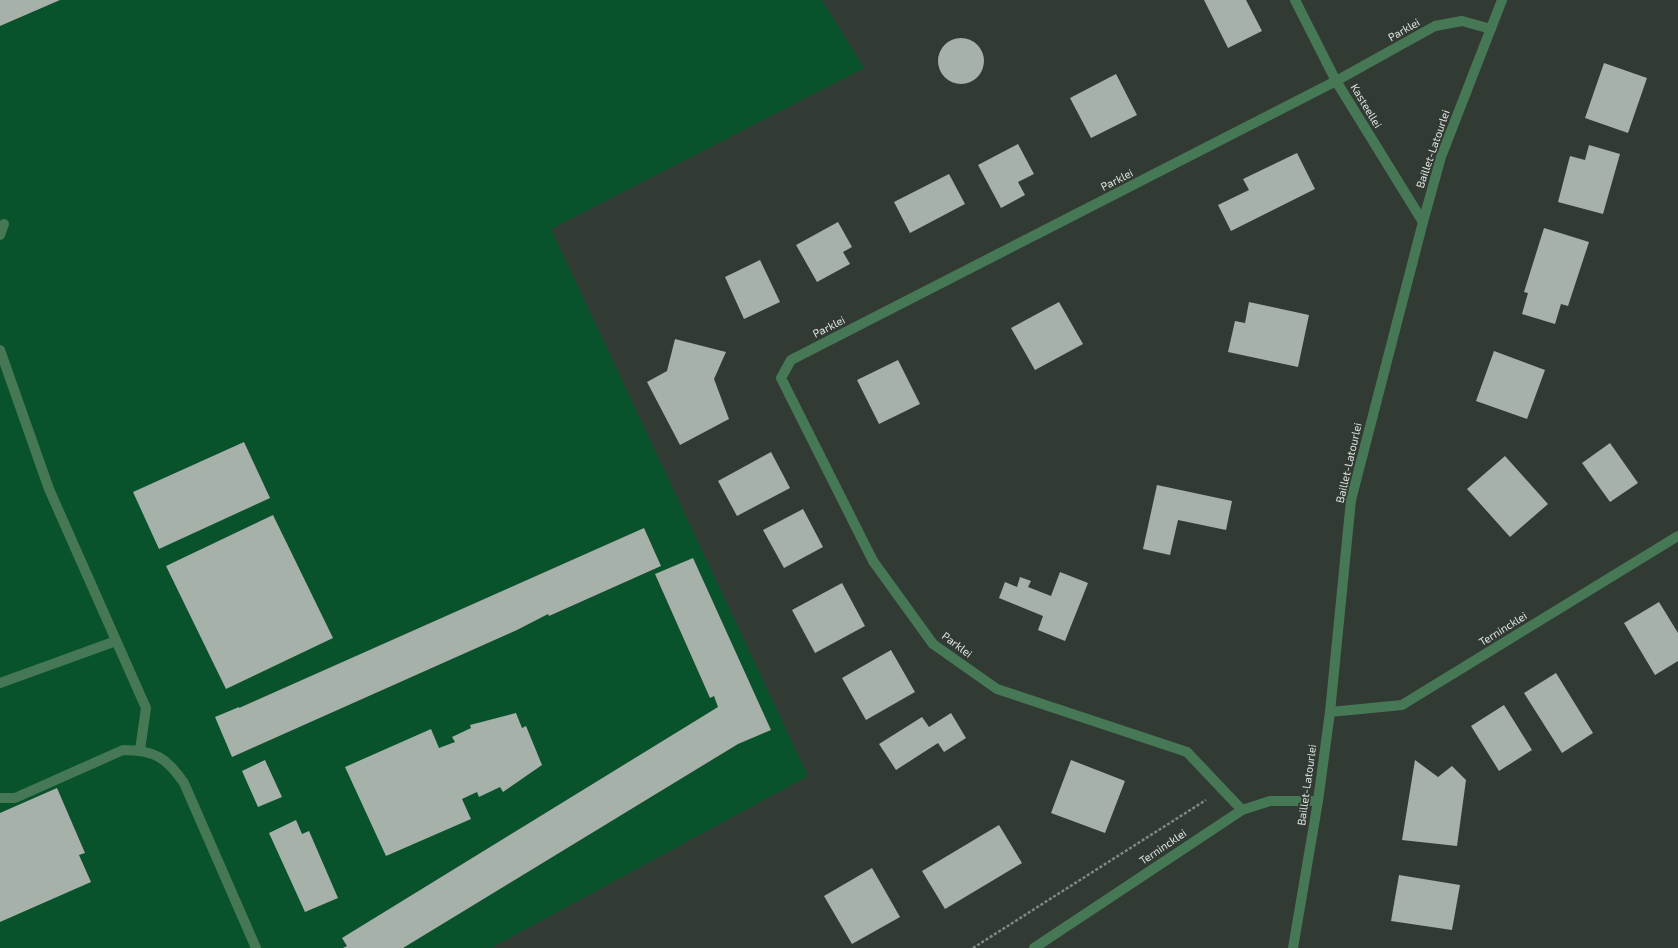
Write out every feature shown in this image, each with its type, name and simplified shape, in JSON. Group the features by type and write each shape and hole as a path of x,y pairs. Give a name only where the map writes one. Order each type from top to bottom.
{"street":[{"name":"Kasteellei","path":"1295,0 1336,81 1422,222"},
{"name":"Baillet-Latourlei","path":"1293,948 1318,802 1330,712 1352,500 1422,222 1441,157 1502,0"},
{"name":"Parklei","path":"1242,810 1187,752 996,689 933,644 873,561 781,378 791,360 1336,81 1435,26 1462,21 1491,29"},
{"path":"0,235 4,224"},
{"path":"0,350 49,489 146,708 140,750"},
{"name":"Ternincklei","path":"1330,712 1402,705 1678,536"},
{"path":"0,683 116,641"},
{"path":"0,798 15,798 123,750 140,750 157,756 172,766 184,783 256,948"},
{"name":"Ternincklei","path":"1034,948 1242,810 1270,802 1318,802"}],"green space":[{"path":"60,0 822,0 864,68 551,229 808,776 491,948 403,948 738,744 771,730 693,558 655,575 710,698 714,696 718,707 342,938 347,946 343,948 0,948 0,922 91,881 79,855 85,852 57,788 0,813 0,26","holes":["244,442 270,498 134,492","273,515 332,638 226,689 166,566","644,528 661,566 550,616 548,614 517,630 232,757 238,707 239,708"]}],"building":[{"path":"0,0 60,0 0,26"},
{"path":"1204,0 1246,0 1262,31 1228,48"},
{"path":"956,38 966,38 974,42 980,48 984,56 984,66 980,74 974,80 966,84 956,84 948,80 942,74 938,66 938,56 942,48 948,42"},
{"path":"1604,63 1647,78 1628,133 1585,118"},
{"path":"1116,74 1137,115 1091,138 1070,98"},
{"path":"1018,144 1034,174 1018,182 1025,195 1001,208 978,165"},
{"path":"1589,145 1620,154 1603,214 1558,202 1570,156 1585,160"},
{"path":"1297,153 1315,189 1231,231 1218,205 1249,190 1243,179"},
{"path":"949,174 965,204 910,233 894,202"},
{"path":"838,222 852,247 843,252 850,264 817,282 796,245"},
{"path":"1544,228 1589,242 1568,306 1561,304 1555,324 1522,314 1528,293 1524,292"},
{"path":"760,260 780,302 744,319 725,277"},
{"path":"1059,302 1083,344 1035,370 1011,328"},
{"path":"1249,302 1309,315 1298,367 1228,352 1235,321 1245,323"},
{"path":"675,339 726,352 714,379 729,419 680,445 647,382 667,371"},
{"path":"1494,351 1545,370 1527,419 1476,401"},
{"path":"898,360 920,404 879,424 857,380"},
{"path":"244,442 270,498 159,549 133,492"},
{"path":"1610,443 1638,483 1610,502 1582,463"},
{"path":"771,452 790,488 737,516 718,481"},
{"path":"1505,456 1548,504 1510,537 1467,489"},
{"path":"1157,485 1232,501 1226,530 1178,520 1170,555 1143,549"},
{"path":"803,509 823,547 784,568 763,530"},
{"path":"273,515 333,638 226,689 166,566"},
{"path":"644,528 661,566 549,616 548,614 517,630 232,757 215,717 239,708"},
{"path":"693,558 771,730 738,744 403,948 343,948 347,946 342,938 718,707 714,696 710,698 655,574"},
{"path":"1060,572 1088,583 1065,641 1038,630 1043,616 999,598 1005,582 1017,587 1020,577 1031,581 1028,587 1051,596"},
{"path":"842,583 865,626 815,653 792,610"},
{"path":"1659,602 1678,633 1678,661 1655,675 1624,623"},
{"path":"891,650 915,692 866,720 842,678"},
{"path":"1556,673 1593,733 1562,753 1524,693"},
{"path":"1504,705 1532,750 1499,771 1471,726"},
{"path":"516,713 522,728 526,726 542,765 503,792 500,787 479,797 477,792 462,799 471,819 386,856 345,767 431,729 439,748 455,742 452,737 471,728 470,725"},
{"path":"951,713 966,738 944,752 938,743 896,770 879,744 922,717 929,727"},
{"path":"265,760 282,797 258,807 242,771"},
{"path":"1071,760 1125,781 1105,833 1051,813"},
{"path":"1415,760 1438,777 1452,766 1466,780 1457,846 1402,840"},
{"path":"57,788 85,853 79,855 91,882 0,922 0,813"},
{"path":"296,820 302,834 309,831 338,898 305,912 269,833"},
{"path":"999,825 1022,863 945,909 922,871"},
{"path":"872,868 900,917 852,944 824,896"},
{"path":"1399,875 1460,885 1452,930 1391,921"}]}
